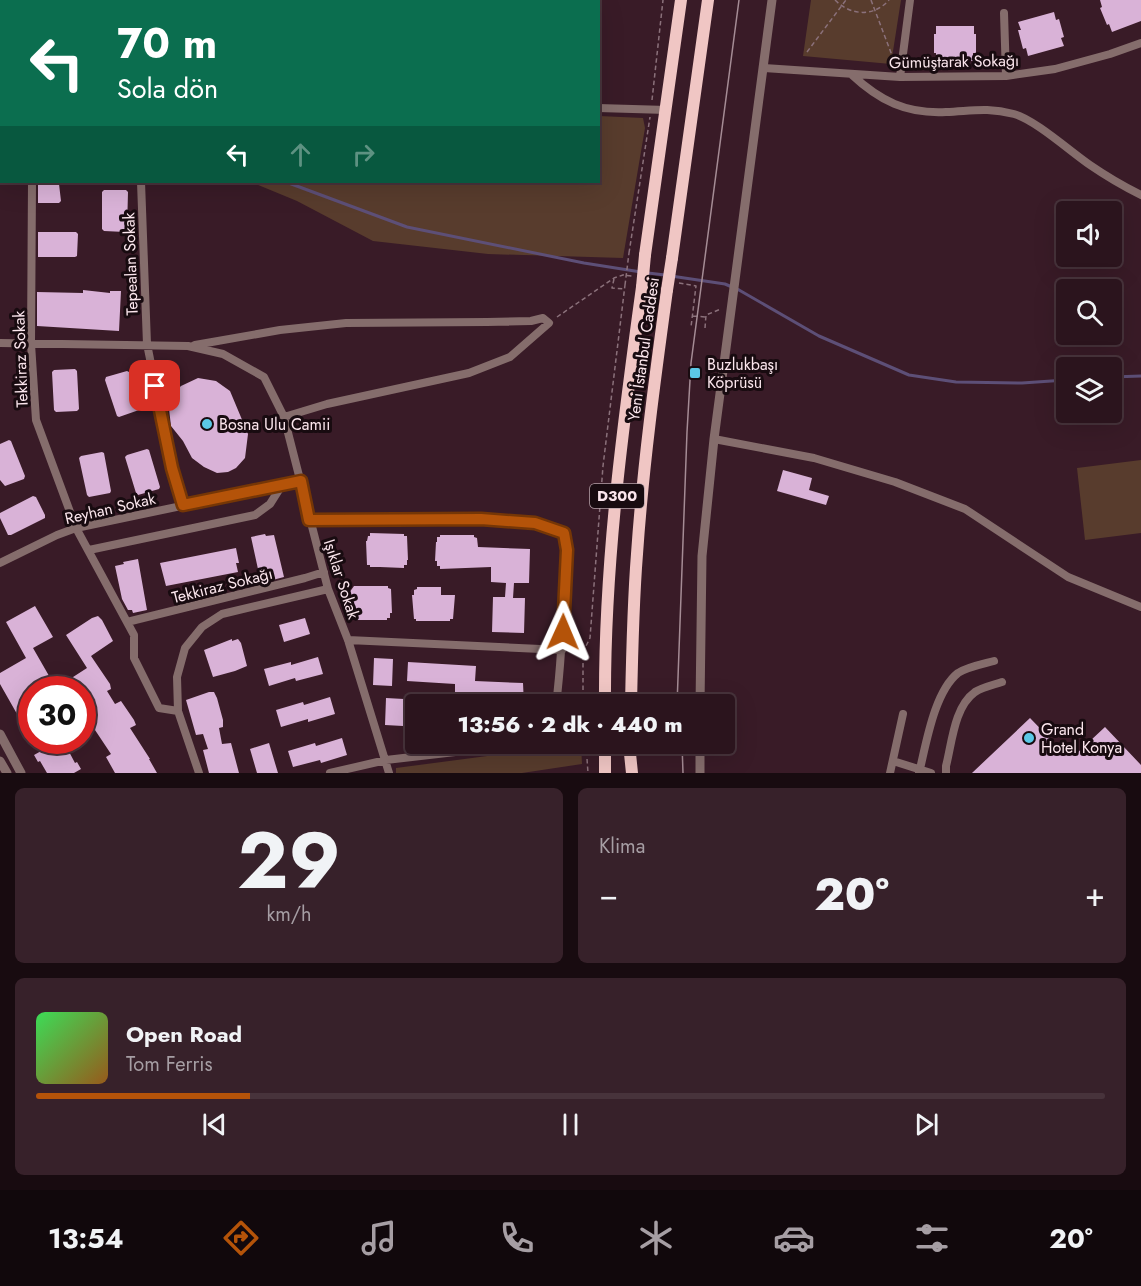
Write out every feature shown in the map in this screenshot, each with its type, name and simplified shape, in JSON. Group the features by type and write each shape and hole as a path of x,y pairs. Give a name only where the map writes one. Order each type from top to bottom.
{"highway":[{"name":"Yeni İstanbul Caddesi","path":"603,694 610,568 624,423 641,282 681,0"},
{"name":"Yeni İstanbul Caddesi","path":"631,694 634,598 649,427 672,286 672,258 708,0"},
{"path":"602,772 604,754"},
{"path":"630,754 632,773"}],"street":[{"path":"700,694 702,556 714,439 772,0"},
{"path":"900,76 910,0"},
{"path":"1004,13 1006,76"},
{"name":"Gümüştarak Sokağı","path":"764,68 900,76 1006,76 1055,69 1141,43"},
{"path":"851,74 869,91 888,103 910,110 944,112 986,108 1017,114 1049,134 1089,165 1141,195"},
{"path":"600,108 667,110"},
{"name":"Tekkiraz Sokak","path":"32,183 31,344 36,420 76,528"},
{"name":"Tepealan Sokak","path":"141,183 147,344 172,468 183,505"},
{"path":"188,346 280,330 346,323 531,321 543,318 549,323 510,357 469,373 327,404 284,417"},
{"name":"Işıklar Sokak","path":"0,343 188,346 223,354 264,377 284,417 328,589 348,640 389,773"},
{"path":"714,439 813,458 895,482 965,509 1068,578 1141,607"},
{"name":"Reyhan Sokak","path":"0,563 76,528 301,481"},
{"path":"89,550 255,515 270,504 282,485"},
{"path":"309,520 481,519 535,523 564,533 567,550 562,650 557,694"},
{"path":"76,528 134,635 134,658 159,708 178,711"},
{"name":"Tekkiraz Sokağı","path":"127,622 324,572"},
{"path":"199,773 178,711 177,677 185,648 202,627 222,614 328,589"},
{"path":"348,640 562,650"},
{"path":"919,771 927,737 942,692 959,673 994,660"},
{"path":"946,773 961,708 977,690 1002,682"},
{"path":"890,773 903,714"},
{"path":"0,734 21,773"},
{"path":"330,773 386,760 438,754"},
{"path":"700,754 700,773"},
{"path":"0,761 7,773"},
{"path":"893,761 931,773"}],"path":[{"path":"583,694 583,652 590,638 603,466 629,253 651,110 663,0"},
{"path":"836,0 842,6 856,12 875,10 889,0"},
{"path":"807,52 846,0"},
{"path":"872,0 900,76"},
{"path":"549,323 614,278 622,275 641,282"},
{"path":"614,278 612,288 625,289"},
{"path":"672,286 696,286 691,327"},
{"path":"705,328 706,315 733,302"},
{"path":"692,316 706,317"},
{"path":"587,754 588,773"}],"shaded area":[{"path":"811,0 901,0 891,64 803,56"},
{"path":"600,116 643,118 645,128 623,258 488,254 373,241 297,201 253,183 600,183"},
{"path":"1141,460 1141,533 1085,540 1077,468"},
{"path":"502,754 582,754 582,764 522,773 396,773 396,768"}],"building":[{"path":"1100,0 1141,0 1141,21 1112,32 1100,8 1102,7"},
{"path":"1054,12 1056,20 1059,19 1064,46 1028,56 1026,48 1023,49 1018,22"},
{"path":"936,26 974,26 976,53 973,53 973,61 936,61 934,34 936,34"},
{"path":"38,184 59,184 61,201 59,203 38,203"},
{"path":"104,190 126,190 128,192 127,230 125,232 102,229 102,192"},
{"path":"38,232 76,232 78,234 77,256 38,257"},
{"path":"83,290 110,293 110,291 121,291 119,331 37,326 37,292 83,293"},
{"path":"75,369 79,409 56,412 52,372"},
{"path":"127,371 141,408 119,417 105,380 106,377"},
{"name":"Bosna Ulu Camii","path":"198,378 216,381 230,391 248,434 245,458 236,468 228,472 217,473 192,458 183,441 171,426 169,409 175,392 181,386"},
{"path":"9,440 25,476 24,479 5,486 0,480 0,444"},
{"path":"147,449 160,487 138,495 125,457"},
{"path":"102,452 111,491 89,497 79,458"},
{"path":"783,470 812,478 809,490 829,496 826,505 777,491"},
{"path":"33,496 36,497 45,518 8,535 0,513"},
{"path":"370,533 407,536 407,565 404,565 404,568 367,565 366,541"},
{"path":"265,534 266,536 274,535 284,577 261,583 251,537"},
{"path":"440,535 474,535 477,538 478,547 530,549 529,583 514,583 513,598 525,598 524,633 492,632 493,597 505,597 506,583 491,582 491,567 440,569 435,561 436,542"},
{"path":"236,548 238,572 166,586 160,563"},
{"path":"138,559 147,610 133,613 132,610 128,610 122,599 115,566"},
{"path":"354,586 388,586 391,589 392,613 390,613 390,618 387,620 353,620 349,593"},
{"path":"417,587 441,587 441,595 455,595 453,619 450,621 416,621 412,595"},
{"path":"35,606 53,637 33,648 49,676 18,676 18,716 0,684 0,673 26,658 6,622"},
{"path":"98,616 113,641 91,656 110,684 111,689 107,691 115,704 121,701 134,720 136,725 130,728 157,773 115,773 106,757 111,754 96,732 96,676 75,676 87,668 66,635"},
{"path":"305,618 310,634 284,642 279,625"},
{"path":"232,639 232,641 238,639 241,643 247,666 213,677 204,650"},
{"path":"318,657 323,674 296,681 295,678 269,686 264,669 291,662 291,665"},
{"path":"374,658 393,659 392,686 373,685"},
{"path":"408,662 476,666 475,681 523,683 524,694 455,694 455,684 407,681"},
{"path":"214,692 217,698 223,720 223,727 219,728 222,744 231,743 239,773 209,773 203,750 208,749 203,734 196,735 186,700"},
{"path":"330,697 335,714 281,727 276,710"},
{"path":"386,698 404,699 403,726 385,725"},
{"name":"Grand Hotel Konya","path":"1030,718 1065,754 1070,749 1075,755 1105,727 1141,765 1141,773 972,773"},
{"path":"342,738 347,755 321,763 320,760 293,767 288,751"},
{"path":"269,743 278,773 257,773 250,749"},
{"path":"70,754 81,769 74,773 47,773 34,755"}],"waterway":[{"path":"289,183 407,227 584,263 641,272"},
{"path":"648,273 665,275"},
{"path":"671,276 725,284 819,336 909,375 956,382 1022,383 1056,381"},
{"path":"1122,377 1141,376"}],"tram line":[{"path":"677,694 691,363 739,0"},
{"path":"682,754 683,773"}],"place":[{"name":"Buzlukbaşı Köprüsü","path":"695,373"},
{"name":"Bosna Ulu Camii","path":"207,424"},
{"name":"Grand Hotel Konya","path":"1029,738"}],"route":[{"path":"155,386 172,468 183,505 301,481 309,520 481,519 535,523 564,533 567,550 563,632"}]}
